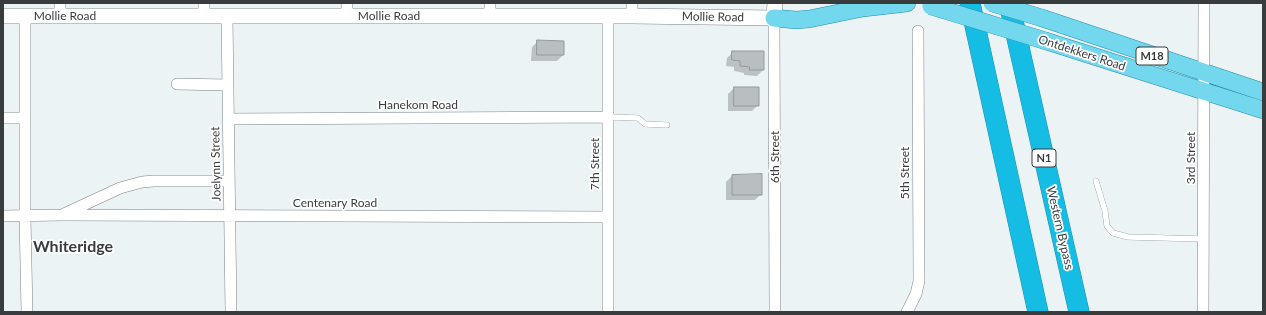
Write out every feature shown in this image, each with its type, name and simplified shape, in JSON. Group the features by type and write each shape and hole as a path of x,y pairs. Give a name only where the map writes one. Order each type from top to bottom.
{"highway":[{"path":"970,3 1038,312"},
{"name":"Western Bypass","path":"1009,3 1079,312"}],"main road":[{"name":"Ontdekkers Road","path":"775,10 796,20 809,19 863,8 908,3 927,4 1263,110"},
{"name":"Ontdekkers Road","path":"992,3 1042,18 1263,92"},
{"name":"Mollie Road","path":"3,16 25,16 60,10 204,10 227,17 347,10 490,10 608,17 632,10 775,10"}],"street":[{"name":"3rd Street","path":"1203,312 1204,3"},
{"name":"6th Street","path":"775,10 775,312"},
{"path":"25,16 25,216 27,312"},
{"name":"Joelynn Street","path":"227,17 231,312"},
{"name":"7th Street","path":"608,17 608,312"},
{"name":"5th Street","path":"907,312 916,294 919,281 918,31"},
{"path":"177,84 228,85"},
{"name":"Hanekom Road","path":"228,119 609,117"},
{"path":"3,118 25,118"},
{"name":"Centenary Road","path":"63,215 120,188 142,182 229,181"},
{"name":"Centenary Road","path":"3,216 229,215 608,217"}],"lane":[{"path":"609,117 638,118 644,124 667,126"},
{"path":"1096,181 1105,211 1107,226 1113,233 1128,238 1204,239"}],"building":[{"path":"537,40 564,41 564,55 537,55"},
{"path":"732,51 764,51 764,70 749,70 750,67 740,66 740,61 732,60"},
{"path":"734,87 759,87 759,106 734,106"},
{"path":"762,174 762,195 732,195 732,175"}],"district":[{"name":"Whiteridge","path":"73,247"}]}
